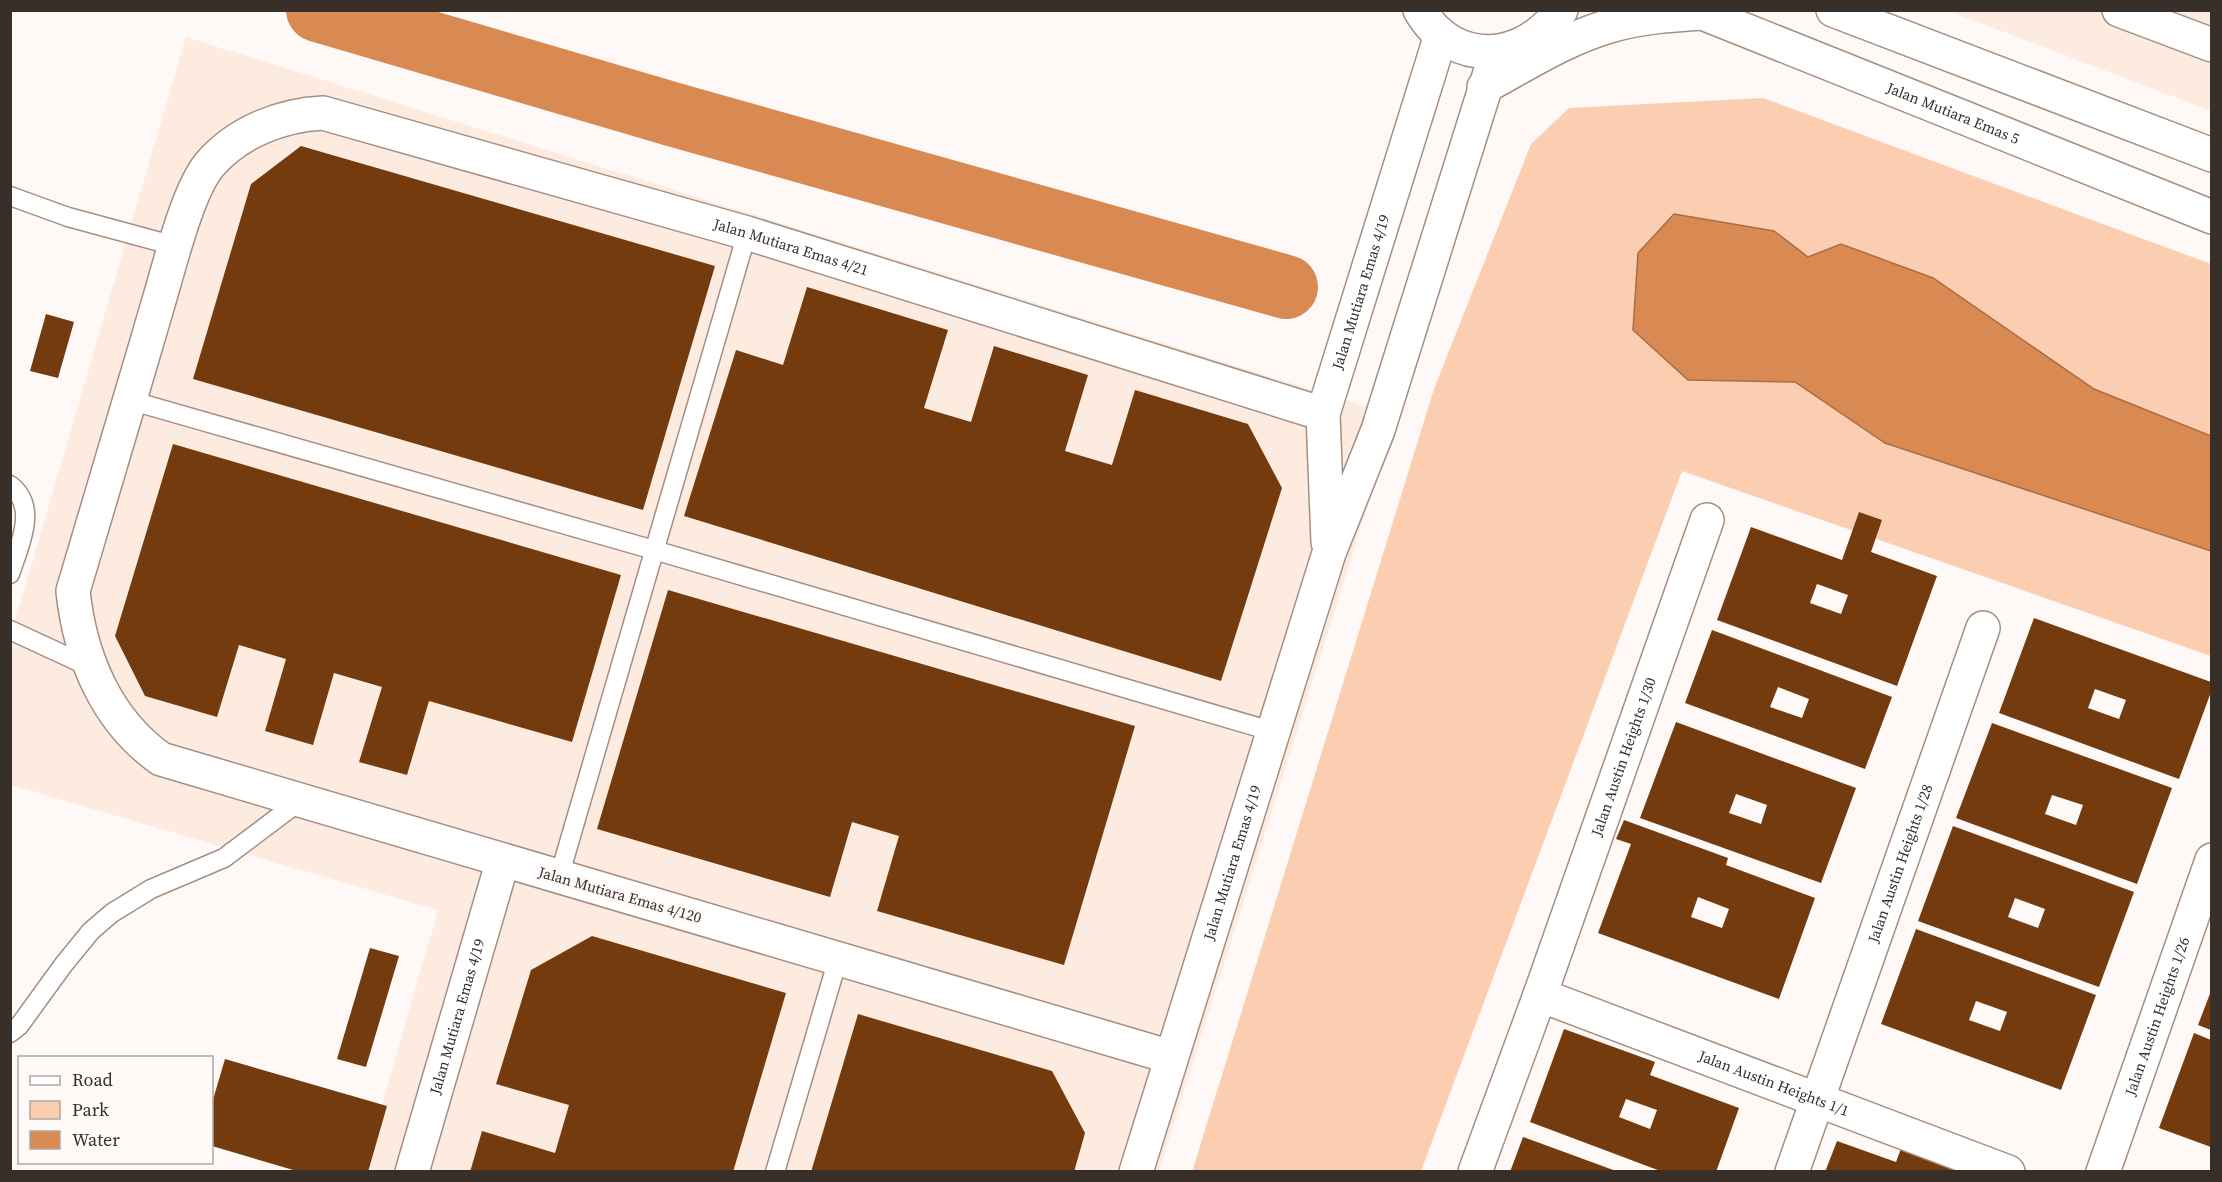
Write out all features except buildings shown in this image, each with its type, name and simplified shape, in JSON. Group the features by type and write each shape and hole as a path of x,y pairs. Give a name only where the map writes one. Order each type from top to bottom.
{"street":[{"path":"1420,10 1426,21 1441,35 1458,45 1477,51 1497,52 1517,48 1535,39 1550,26 1561,10"},
{"path":"1833,10 2211,155"},
{"path":"2119,10 2211,45"},
{"path":"1484,87 1540,57 1612,25 1649,17 1698,12"},
{"name":"Jalan Mutiara Emas 5","path":"1698,12 2211,217"},
{"name":"Jalan Mutiara Emas 4/19","path":"1329,553 1323,414 1441,35"},
{"name":"Jalan Mutiara Emas 4/19","path":"1136,1172 1271,731 1329,553 1378,430 1484,87 1497,52"},
{"name":"Jalan Mutiara Emas 4/21","path":"129,400 175,246 200,179 223,151 254,130 289,118 323,113 747,233 1323,414"},
{"name":"Jalan Mutiara Emas 4/120","path":"129,400 73,591 76,619 95,677 126,728 142,746 161,759 1171,1057"},
{"name":"Jalan Austin Heights 1/30","path":"1475,1172 1540,995 1707,520"},
{"name":"Jalan Austin Heights 1/28","path":"1792,1172 1820,1100 1983,628"},
{"name":"Jalan Mutiara Emas 4/19","path":"412,1172 503,860"},
{"name":"Jalan Austin Heights 1/26","path":"2103,1172 2211,860"},
{"name":"Jalan Austin Heights 1/1","path":"1540,995 2008,1172"}],"lane":[{"path":"10,196 68,217 175,246"},
{"path":"560,877 747,233"},
{"path":"129,400 654,550 1271,731"},
{"path":"10,485 22,498 26,512 25,525 10,574"},
{"path":"10,630 95,677"},
{"path":"10,1033 20,1026 91,931 112,913 151,889 224,858 301,800"},
{"path":"776,1172 838,959"}],"shaded area":[{"path":"1949,11 2211,11 2211,111"},
{"path":"186,37 1396,416 1159,1171 363,1171 438,910 11,785 10,638"}],"green space":[{"path":"1763,98 2211,264 2211,656 1682,471 1421,1171 1192,1172 1434,389 1531,144 1569,108"}],"water":[{"path":"1674,214 1774,231 1808,257 1841,244 1933,278 2094,389 2211,436 2211,551 1885,443 1795,382 1688,380 1633,330 1638,253"}],"waterway":[{"path":"318,10 675,115 1286,287"}]}
